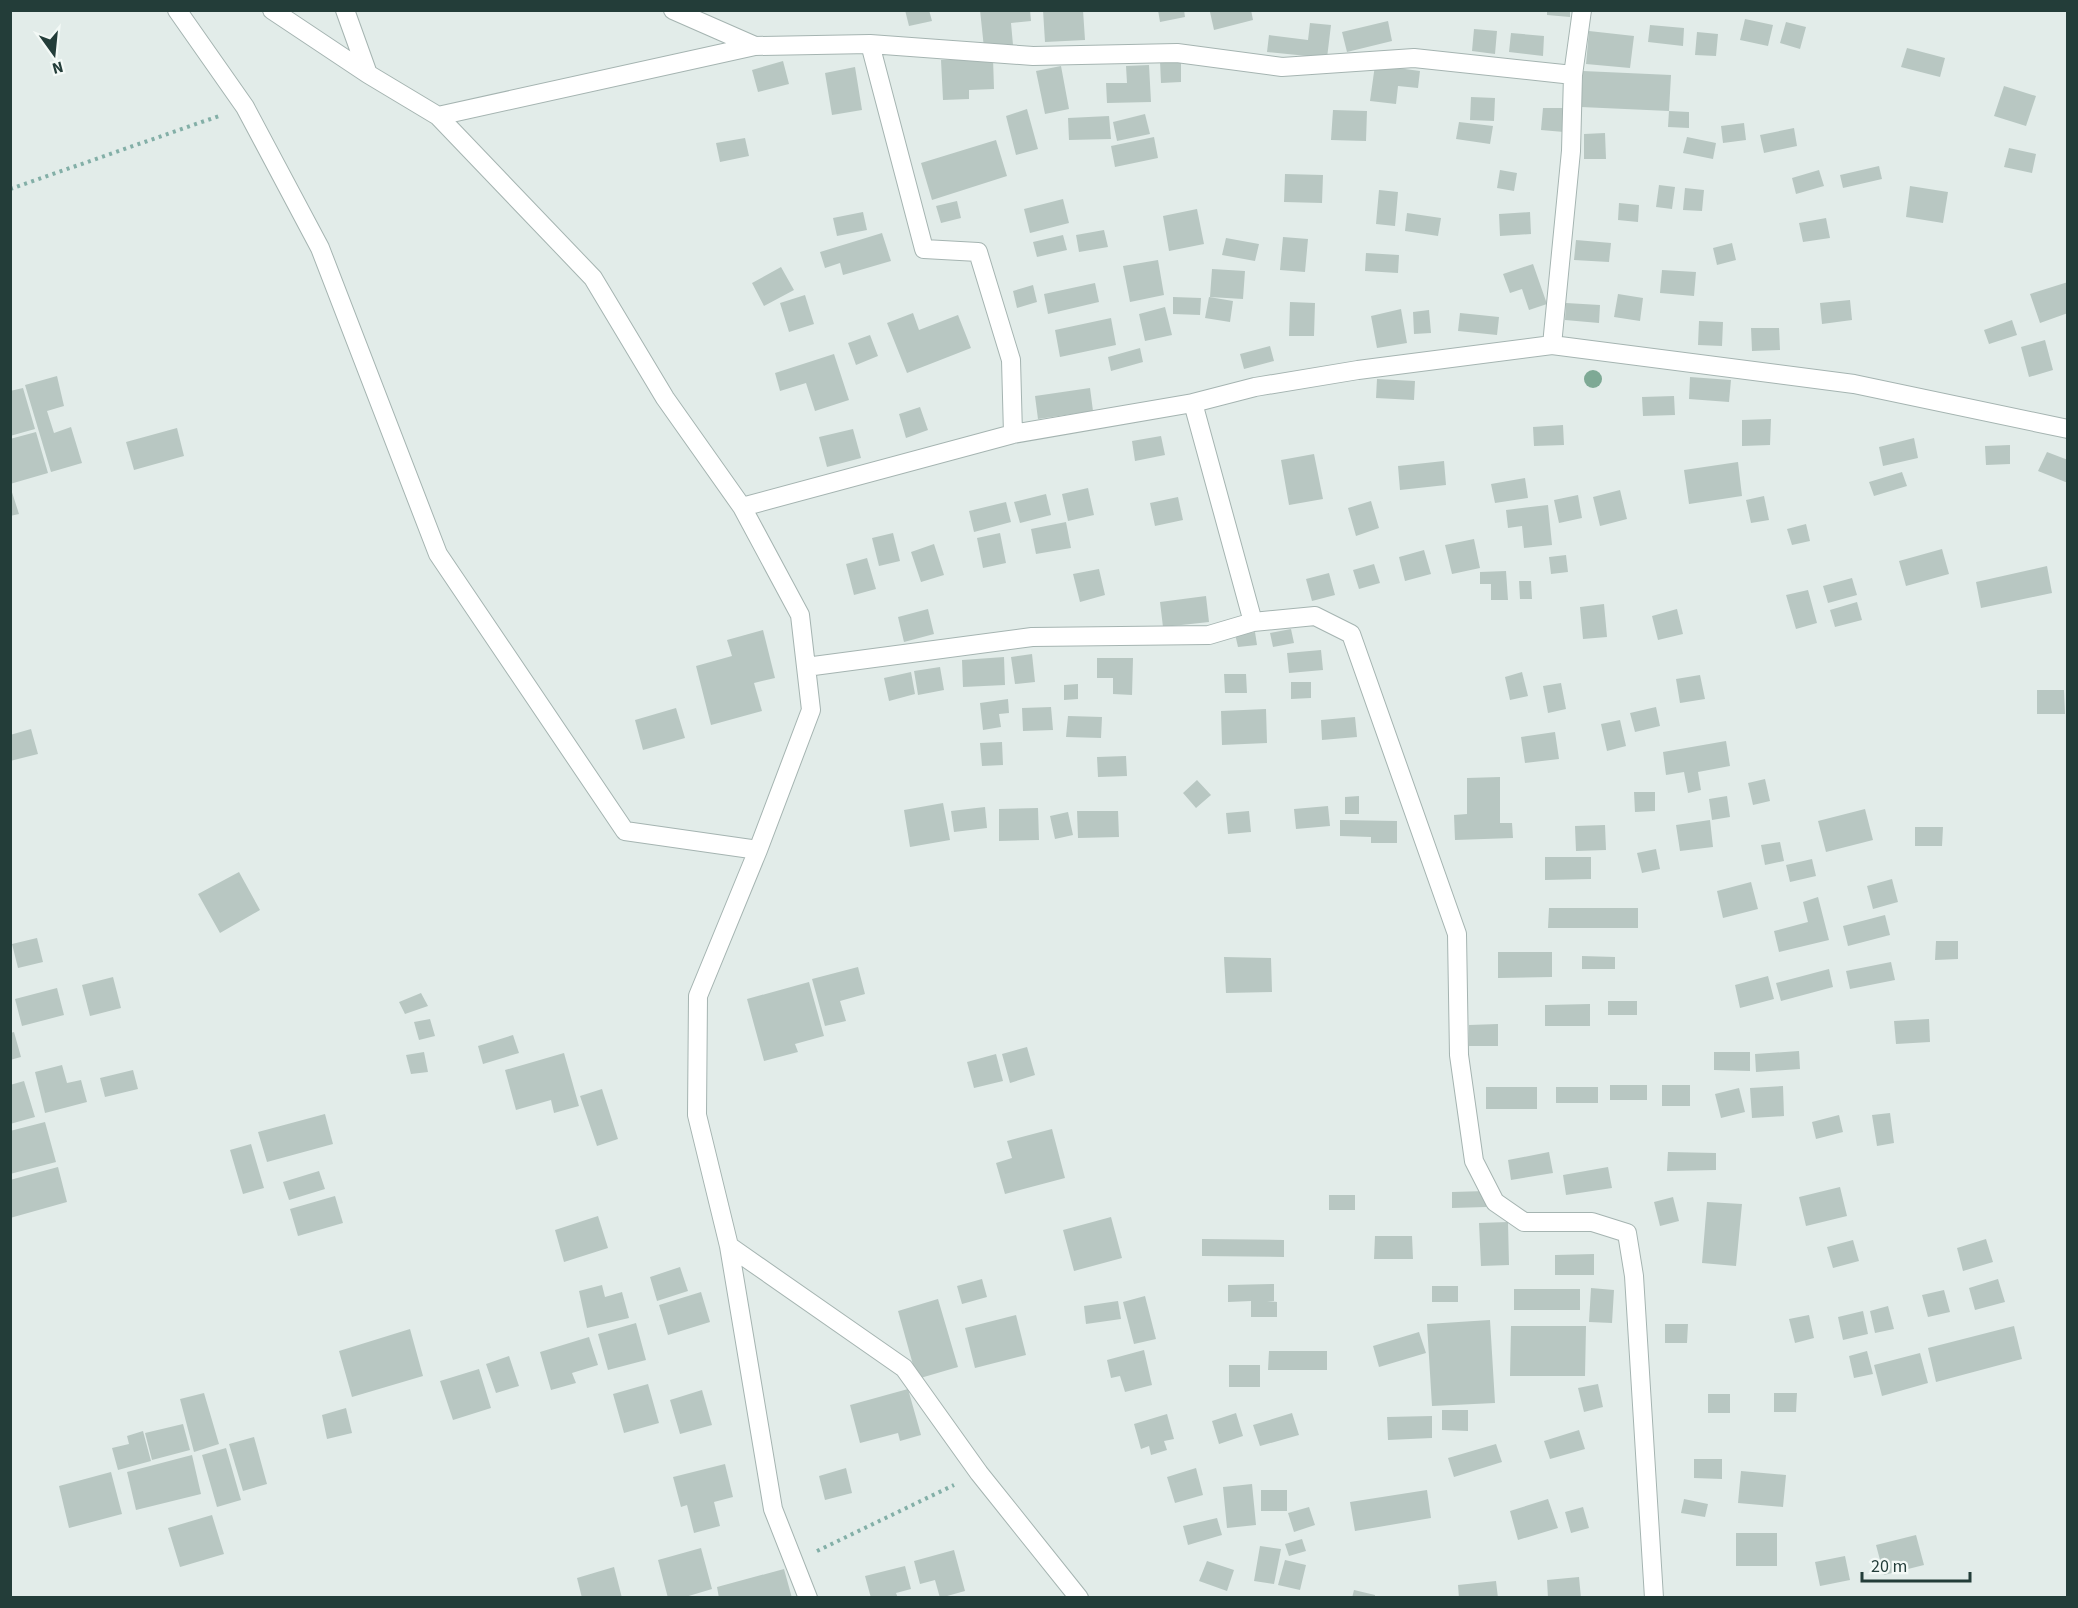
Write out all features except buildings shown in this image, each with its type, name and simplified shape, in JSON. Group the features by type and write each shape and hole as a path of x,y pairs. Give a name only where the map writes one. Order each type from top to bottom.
{"street":[{"path":"177,10 245,107 320,248 438,554 625,831 758,850"},
{"path":"272,10 368,74 438,116 593,278 665,398 742,507 800,615 811,710 758,850 698,996 697,1115 729,1246 773,1509 808,1598"},
{"path":"345,10 368,74"},
{"path":"673,10 755,46"},
{"path":"1552,345 1571,151 1574,75 1582,10"},
{"path":"438,116 755,46 870,44 1034,56 1177,53 1281,67 1414,58 1574,75"},
{"path":"870,44 924,249 978,252 1011,360 1012,434"},
{"path":"742,507 1012,434 1193,403 1255,387 1358,370 1552,345 1854,384 2067,429"},
{"path":"1193,403 1253,622"},
{"path":"806,667 1032,637 1209,635 1253,622 1316,616 1351,634 1457,934 1459,1055 1474,1161 1495,1202 1524,1222 1592,1222 1627,1233 1634,1276 1654,1598"},
{"path":"729,1246 904,1368 979,1473 1079,1598"}],"path":[{"path":"10,189 245,107"},
{"path":"794,1562 979,1473"}]}
